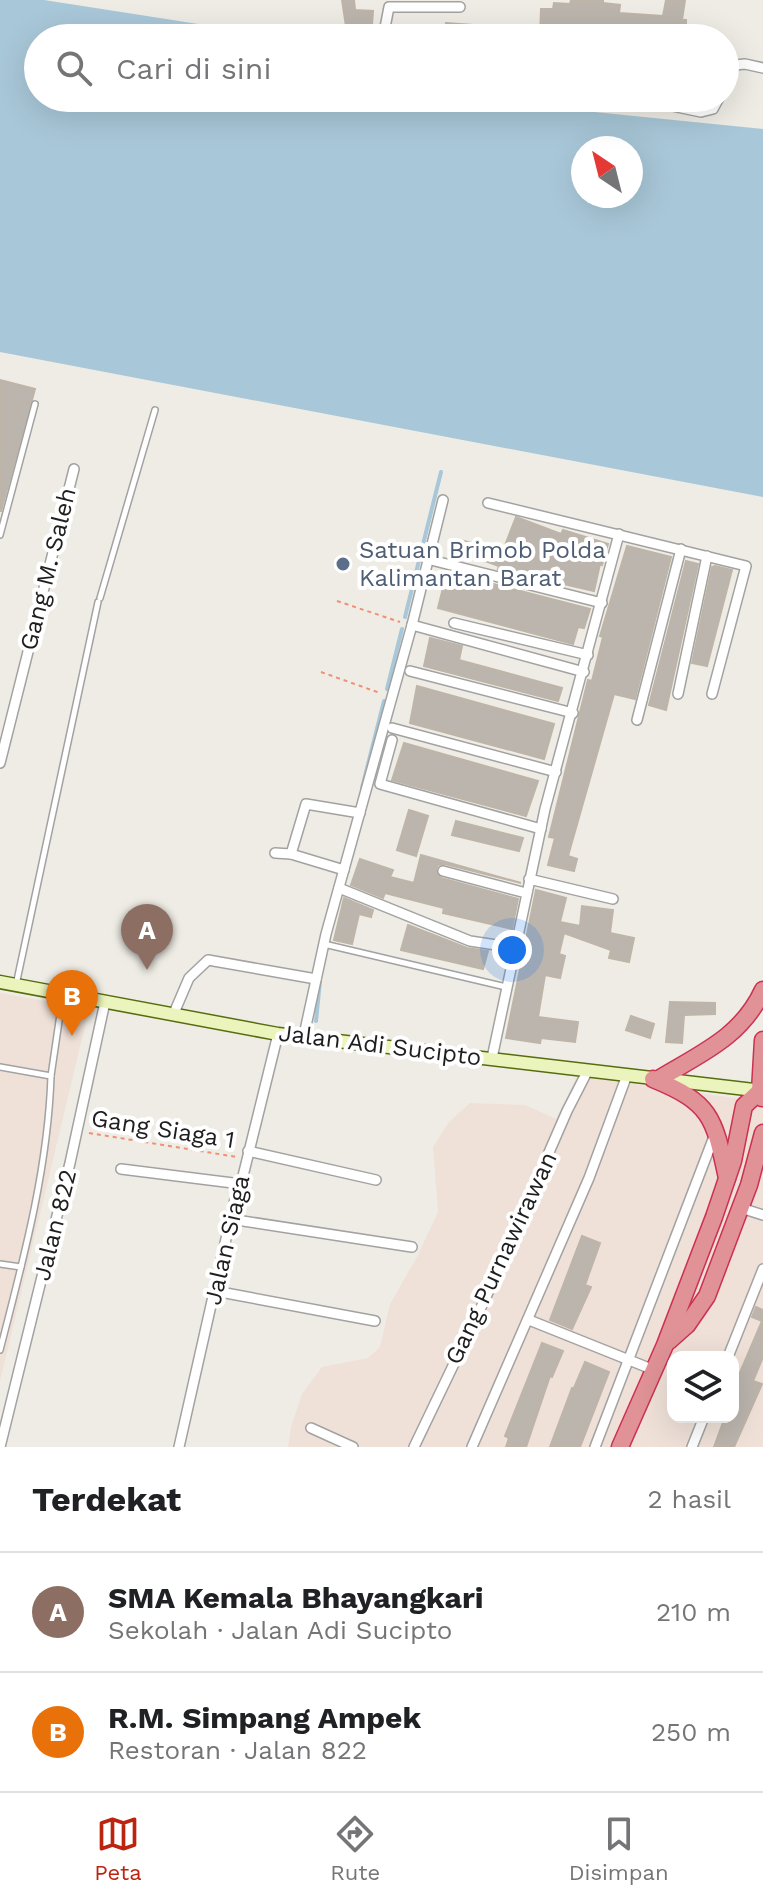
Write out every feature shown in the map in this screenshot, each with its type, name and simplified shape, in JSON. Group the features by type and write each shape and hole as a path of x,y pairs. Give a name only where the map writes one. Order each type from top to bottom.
{"highway":[{"path":"655,1080 727,1038 748,1017 763,990"},
{"path":"620,1447 665,1345 727,1179 744,1106 762,1094 763,1040"},
{"path":"655,1080 685,1092 695,1100 717,1131 727,1179"},
{"path":"665,1345 699,1310 741,1208 763,1133"},
{"path":"749,1185 763,1162"}],"main road":[{"name":"Jalan Adi Sucipto","path":"0,982 278,1034 492,1058 762,1094"}],"street":[{"path":"384,24 386,10 396,4 460,7"},
{"path":"739,65 763,68"},
{"name":"Gang M. Saleh","path":"0,763 74,469"},
{"path":"304,1035 323,944 412,625 443,500"},
{"path":"488,503 746,566 712,694"},
{"path":"492,1058 541,829 619,534"},
{"path":"637,720 681,549"},
{"path":"678,694 707,556"},
{"path":"427,559 602,603"},
{"path":"454,623 588,655"},
{"path":"412,625 584,672"},
{"path":"410,671 573,713"},
{"path":"392,728 556,772"},
{"path":"392,740 380,784 541,829"},
{"path":"291,854 306,804 360,813"},
{"path":"275,853 291,854 344,870"},
{"path":"443,871 526,893"},
{"path":"529,879 613,899"},
{"path":"339,888 470,941 503,946"},
{"path":"174,1013 189,978 208,960 316,979"},
{"name":"Jalan 822","path":"0,1446 70,1163 105,1002"},
{"name":"Jalan Siaga","path":"179,1447 230,1219 278,1034"},
{"name":"Gang Purnawirawan","path":"414,1447 486,1297 588,1070"},
{"path":"472,1447 589,1178 627,1075"},
{"path":"595,1447 717,1131"},
{"path":"247,1154 376,1180"},
{"path":"121,1169 241,1184"},
{"path":"741,1208 763,1215"},
{"path":"230,1219 412,1247"},
{"path":"730,1351 763,1269"},
{"path":"215,1291 375,1321"},
{"path":"529,1320 654,1370"},
{"path":"692,1447 702,1423"},
{"path":"311,1428 353,1447"},
{"path":"0,1446 12,1447"}],"lane":[{"path":"0,535 35,404"},
{"path":"16,986 99,600 155,410"},
{"path":"323,944 506,987"},
{"path":"0,1350 44,1157 63,993"},
{"path":"0,1067 51,1076"},
{"path":"0,1264 21,1267"}],"path":[{"path":"337,601 412,625"},
{"path":"321,672 392,697"},
{"name":"Gang Siaga 1","path":"75,1131 247,1154"}],"shaded area":[{"path":"0,993 89,1009 0,1381"},
{"path":"577,1076 763,1102 763,1447 288,1447 302,1394 322,1367 368,1358 380,1347 390,1304 438,1212 433,1147 449,1122 470,1103 525,1105 556,1119"}],"water":[{"path":"0,0 44,0 199,24 24,24 24,112 595,112 763,129 763,497 0,352"}],"building":[{"path":"342,0 354,0 355,10 373,11 372,24 346,24"},
{"path":"571,0 603,0 603,3 620,5 619,13 663,16 666,0 685,0 682,20 686,20 686,24 540,24 541,9 553,9 554,3 570,4"},
{"path":"0,380 35,389 1,511 0,511"},
{"path":"516,517 561,534 563,530 608,544 594,591 498,569 499,566 454,550 458,539 502,553"},
{"path":"627,546 671,557 635,699 614,694 568,856 577,859 574,871 548,865 555,838 549,837 588,680 592,681 603,637 600,636"},
{"path":"686,561 698,564 666,710 649,705"},
{"path":"712,567 732,570 707,666 692,663"},
{"path":"447,572 590,609 584,628 578,627 573,644 438,608"},
{"path":"430,638 462,646 459,660 562,688 558,701 424,666"},
{"path":"417,686 554,724 544,759 410,723"},
{"path":"404,743 538,781 526,816 392,780"},
{"path":"409,810 428,816 416,856 397,850"},
{"path":"456,821 523,838 519,851 452,835"},
{"path":"421,855 521,883 445,864 438,865 436,870 441,878 518,899 512,929 443,913 444,908 385,893 383,898 351,885 360,859 393,870 390,877 414,883"},
{"path":"536,890 566,898 560,922 580,926 582,906 613,910 610,933 634,938 629,962 609,958 611,950 564,933 559,954 565,956 560,978 545,975 538,1017 578,1022 575,1042 541,1038 540,1043 506,1038"},
{"path":"344,898 373,910 371,917 359,914 352,944 334,940"},
{"path":"408,925 467,948 488,951 483,969 401,950"},
{"path":"670,1002 715,1003 715,1014 684,1015 682,1043 666,1042"},
{"path":"631,1016 654,1024 650,1038 626,1030"},
{"path":"582,1236 600,1243 585,1285 591,1287 572,1329 550,1320"},
{"path":"756,1307 763,1310 763,1357 753,1381 762,1384 734,1447 714,1447 723,1423 739,1423 739,1375 762,1321 752,1317"},
{"path":"542,1343 563,1351 550,1376 526,1447 506,1447 509,1438 505,1436"},
{"path":"585,1362 609,1372 580,1447 550,1447 572,1388"}],"waterway":[{"path":"405,617 441,472"},
{"path":"387,689 402,629"},
{"path":"362,788 384,701"},
{"path":"316,1021 320,981"}],"place":[{"name":"Satuan Brimob Polda Kalimantan Barat","path":"343,564"},
{"name":"SMA Kemala Bhayangkari","path":"147,970"},
{"name":"R.M. Simpang Ampek","path":"72,1036"}]}
